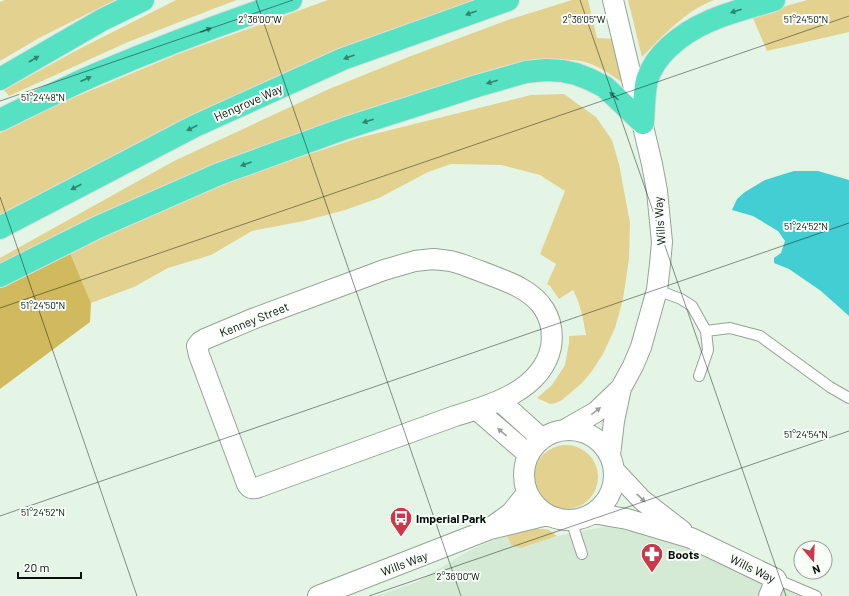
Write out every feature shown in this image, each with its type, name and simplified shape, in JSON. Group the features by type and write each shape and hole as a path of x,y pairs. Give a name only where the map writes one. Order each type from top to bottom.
{"highway":[{"path":"0,79 102,20 143,0"},
{"path":"0,120 113,67 240,17 291,0"},
{"name":"Hengrove Way","path":"0,228 195,126 344,59 508,0"},
{"path":"642,123 647,81 652,68 663,53 678,39 697,27 725,15 774,0"},
{"path":"0,276 98,227 219,174 346,128 526,72 546,70 562,71 589,79 605,87 642,123"}],"street":[{"name":"Wills Way","path":"613,0 652,164 662,242 657,290 642,347 621,388 614,421 612,462 613,486 605,501 593,513 582,518 571,520 559,519 547,515 532,502 527,493 523,480 523,474 528,454 541,438 553,432 566,429 596,412 621,388"},
{"name":"Kenney Street","path":"433,259 454,262 512,283 533,296 544,309 551,324 552,338 550,352 541,369 525,386 500,401 287,478 251,488 247,484 197,346 205,339 255,318 384,270 415,261 433,259"},
{"path":"500,401 541,438"},
{"path":"477,410 528,454"},
{"name":"Wills Way","path":"566,429 579,430 592,435 602,444 612,462 642,500 691,538 773,588"},
{"name":"Wills Way","path":"490,529 511,513 527,493"},
{"name":"Wills Way","path":"593,513 627,519 691,538"},
{"name":"Wills Way","path":"318,596 490,529 547,515"}],"lane":[{"path":"657,290 681,299 692,306 706,331 708,350 699,376"},
{"path":"706,331 730,328 760,336 849,398"},
{"path":"571,520 582,554"},
{"name":"Wills Way","path":"773,588 816,596"}],"shaded area":[{"path":"5,0 115,0 39,38 0,61 0,2"},
{"path":"176,0 237,0 128,42 9,96 4,90 81,48"},
{"path":"328,0 477,0 325,55 155,136 0,222 0,133 56,105 178,54"},
{"path":"572,0 588,0 597,38 616,39 627,86 605,71 593,65 572,60 545,59 0,266 0,258 174,161 329,89 411,56 511,19"},
{"path":"628,0 714,0 694,10 675,24 642,57"},
{"path":"807,0 849,0 849,32 767,51 752,16"},
{"path":"564,94 596,117 612,140 619,164 630,223 629,259 623,299 615,328 603,354 592,371 582,383 562,400 556,403 550,404 537,398 552,385 565,365 569,336 586,335 580,307 573,290 559,299 547,284 556,264 540,254 565,191 540,175 501,165 451,164 428,172 379,198 345,210 304,221 252,231 211,255 168,268 134,287 91,303 68,248 174,199 358,138 531,95"},
{"path":"68,248 91,303 90,322 0,389 0,287"},
{"path":"566,445 578,447 589,454 596,465 598,477 596,489 589,500 578,507 566,509 554,507 543,500 536,489 534,477 536,465 543,454 554,447"},
{"name":"Imperial Park","path":"608,526 677,543 802,596 376,596 417,582 472,549 507,535 511,545 521,548 557,536"},
{"path":"536,529 547,530 557,536 521,548 511,545 507,535"}],"water":[{"path":"794,171 818,171 849,180 849,316 821,291 789,269 774,263 774,258 781,253 785,241 778,231 753,216 732,210 737,199 745,192 765,180"}],"place":[{"name":"Imperial Park","path":"401,538"},
{"name":"Boots","path":"652,574"}]}
